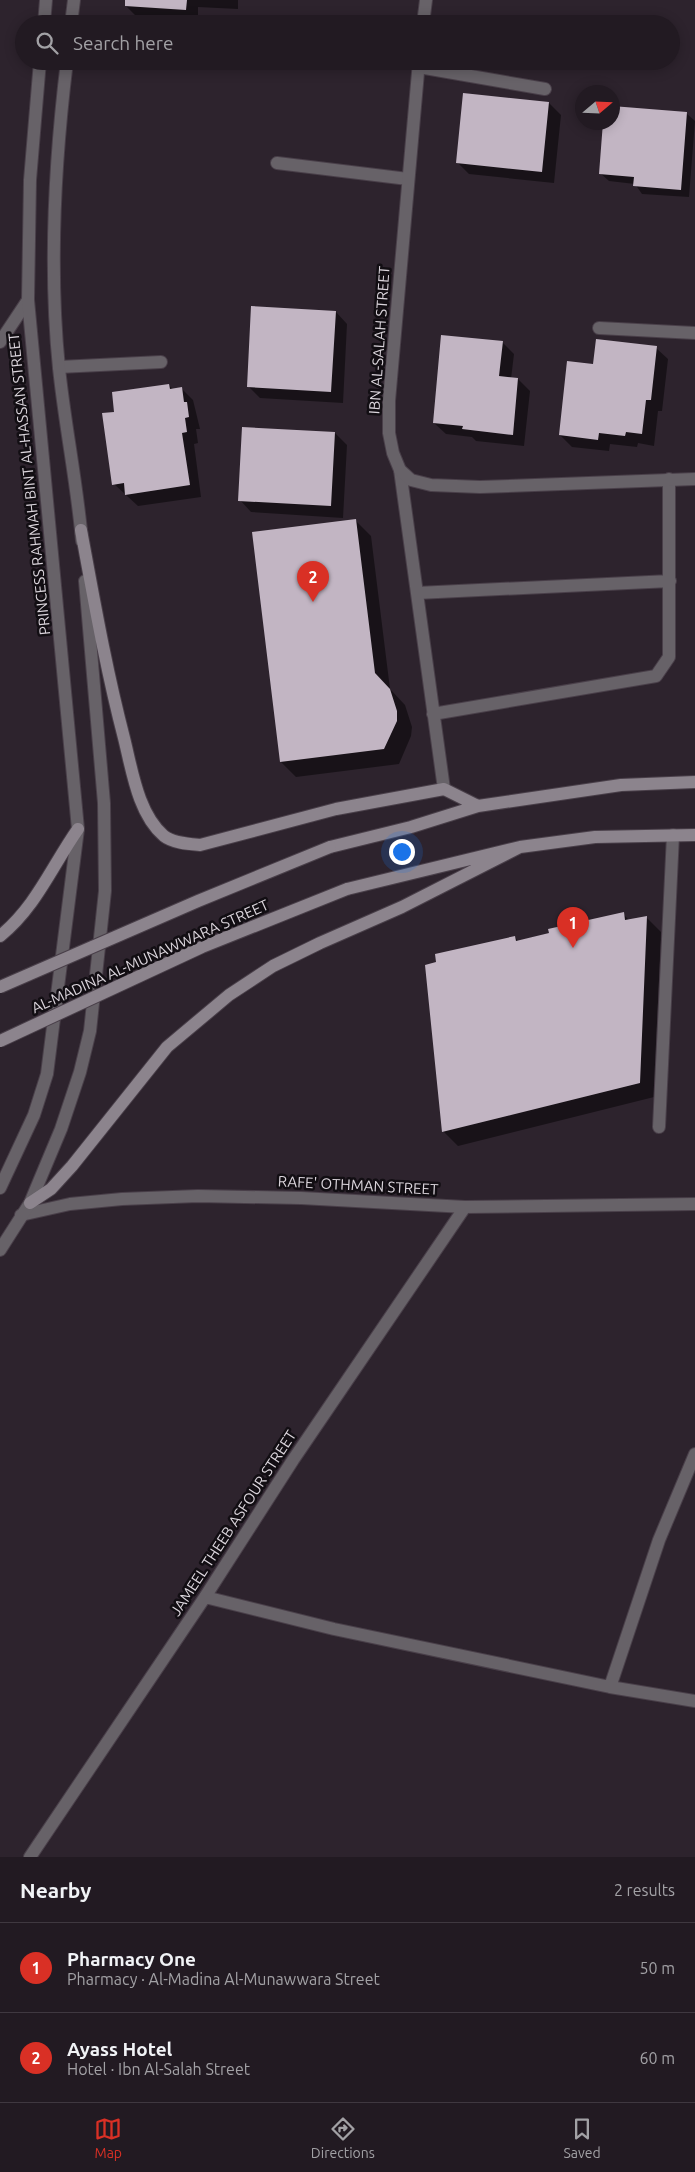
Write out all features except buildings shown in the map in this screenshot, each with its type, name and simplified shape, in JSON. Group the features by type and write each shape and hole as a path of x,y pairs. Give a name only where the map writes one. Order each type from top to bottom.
{"main road":[{"path":"81,530 107,673 131,766 142,802 152,821 165,836 181,843 200,846 336,810 444,788 478,806"},
{"name":"AL-MADINA AL-MUNAWWARA STREET","path":"0,987 188,904 330,847 411,827 478,806 621,785 695,782"},
{"path":"0,936 16,923 38,895 61,853 78,828"},
{"name":"AL-MADINA AL-MUNAWWARA STREET","path":"0,1041 202,947 347,889 520,847 595,837 695,835"},
{"path":"30,1203 51,1189 72,1166 167,1047 229,995 273,966 320,942 402,907 520,847"}],"street":[{"path":"45,15 46,0"},
{"path":"72,15 74,0"},
{"path":"424,15 426,0"},
{"name":"PRINCESS RAHMAH BINT AL-HASSAN STREET","path":"0,1188 34,1115 47,1074 78,828 28,300 30,180 39,70"},
{"path":"0,1250 30,1203 60,1129 80,1072 90,1031 105,891 104,804 81,530 59,367 54,285 56,212 66,70"},
{"name":"IBN AL-SALAH STREET","path":"418,70 389,401 389,433 393,453 400,470 444,788"},
{"path":"449,70 545,89"},
{"path":"278,163 408,179"},
{"path":"0,342 28,300"},
{"path":"599,328 695,333"},
{"path":"59,367 161,362"},
{"path":"400,470 411,480 430,485 480,488 695,479"},
{"path":"433,714 656,676 669,657 670,479"},
{"path":"417,593 670,582"},
{"path":"659,1127 673,835"},
{"name":"RAFE' OTHMAN STREET","path":"21,1215 70,1204 122,1199 198,1196 300,1198 465,1207 695,1204"},
{"name":"JAMEEL THEEB ASFOUR STREET","path":"30,1857 205,1597 293,1460 465,1207"},
{"path":"610,1687 659,1540 695,1454"},
{"path":"205,1597 334,1629 610,1687 695,1701"}],"place":[{"name":"Ayass Hotel","path":"313,602"},
{"name":"Pharmacy One","path":"573,948"}]}
